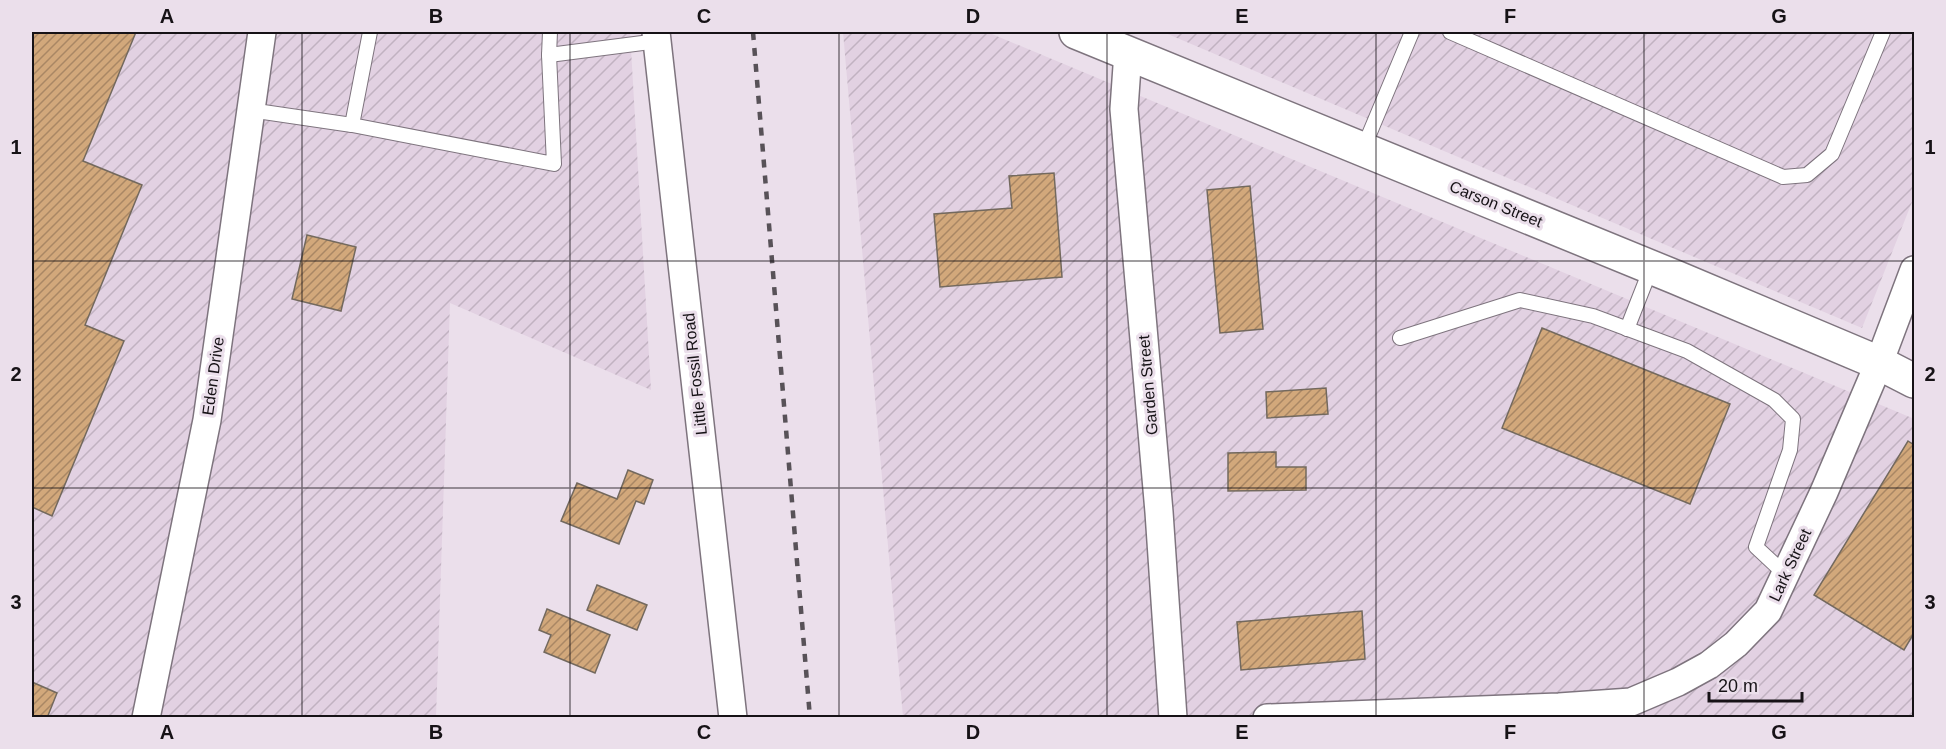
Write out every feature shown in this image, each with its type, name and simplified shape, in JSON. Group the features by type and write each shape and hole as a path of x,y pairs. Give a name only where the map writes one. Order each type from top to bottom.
{"street":[{"name":"Eden Drive","path":"146,717 207,420 262,32"},
{"name":"Carson Street","path":"1076,32 1651,268 1879,363 1914,381"},
{"name":"Little Fossil Road","path":"657,36 732,717"},
{"name":"Garden Street","path":"1128,52 1124,109 1160,512 1173,717"},
{"name":"Lark Street","path":"1267,717 1559,707 1631,702 1678,682 1701,669 1736,644 1768,611 1824,492 1879,363 1914,270"}],"lane":[{"path":"352,125 370,32"},
{"path":"250,110 352,125 554,164 550,32"},
{"path":"1362,149 1412,32"},
{"path":"1450,32 1783,177 1807,175 1832,154 1883,32"},
{"path":"549,55 657,36"},
{"path":"1627,329 1651,268"},
{"path":"1400,338 1521,300 1593,316 1687,351 1774,400 1793,419 1790,450 1755,547 1785,574"}],"shaded area":[{"path":"32,32 630,32 651,390 450,303 436,717 32,717"},
{"path":"843,32 987,32 1912,418 1914,420 1914,717 903,717"},
{"path":"1163,32 1914,32 1914,197 1862,328"}],"building":[{"path":"32,32 136,32 83,161 142,185 85,325 124,341 52,516 32,507"},
{"path":"1054,173 1062,277 940,287 934,214 1012,208 1009,176"},
{"path":"1250,186 1263,329 1220,333 1207,190"},
{"path":"307,235 356,247 341,311 292,299"},
{"path":"1542,328 1730,404 1690,504 1502,428"},
{"path":"1326,388 1328,414 1267,418 1266,392"},
{"path":"1908,441 1914,445 1914,633 1904,650 1814,595"},
{"path":"1276,452 1276,467 1306,467 1306,490 1228,491 1228,453"},
{"path":"628,470 653,480 644,504 636,501 619,544 561,521 577,483 617,499"},
{"path":"597,585 647,605 637,630 587,610"},
{"path":"547,609 610,635 595,673 544,652 551,635 539,630"},
{"path":"1362,611 1365,659 1241,670 1237,622"},
{"path":"32,682 57,693 47,718 32,718"}],"railway":[{"path":"753,32 810,718"}]}
